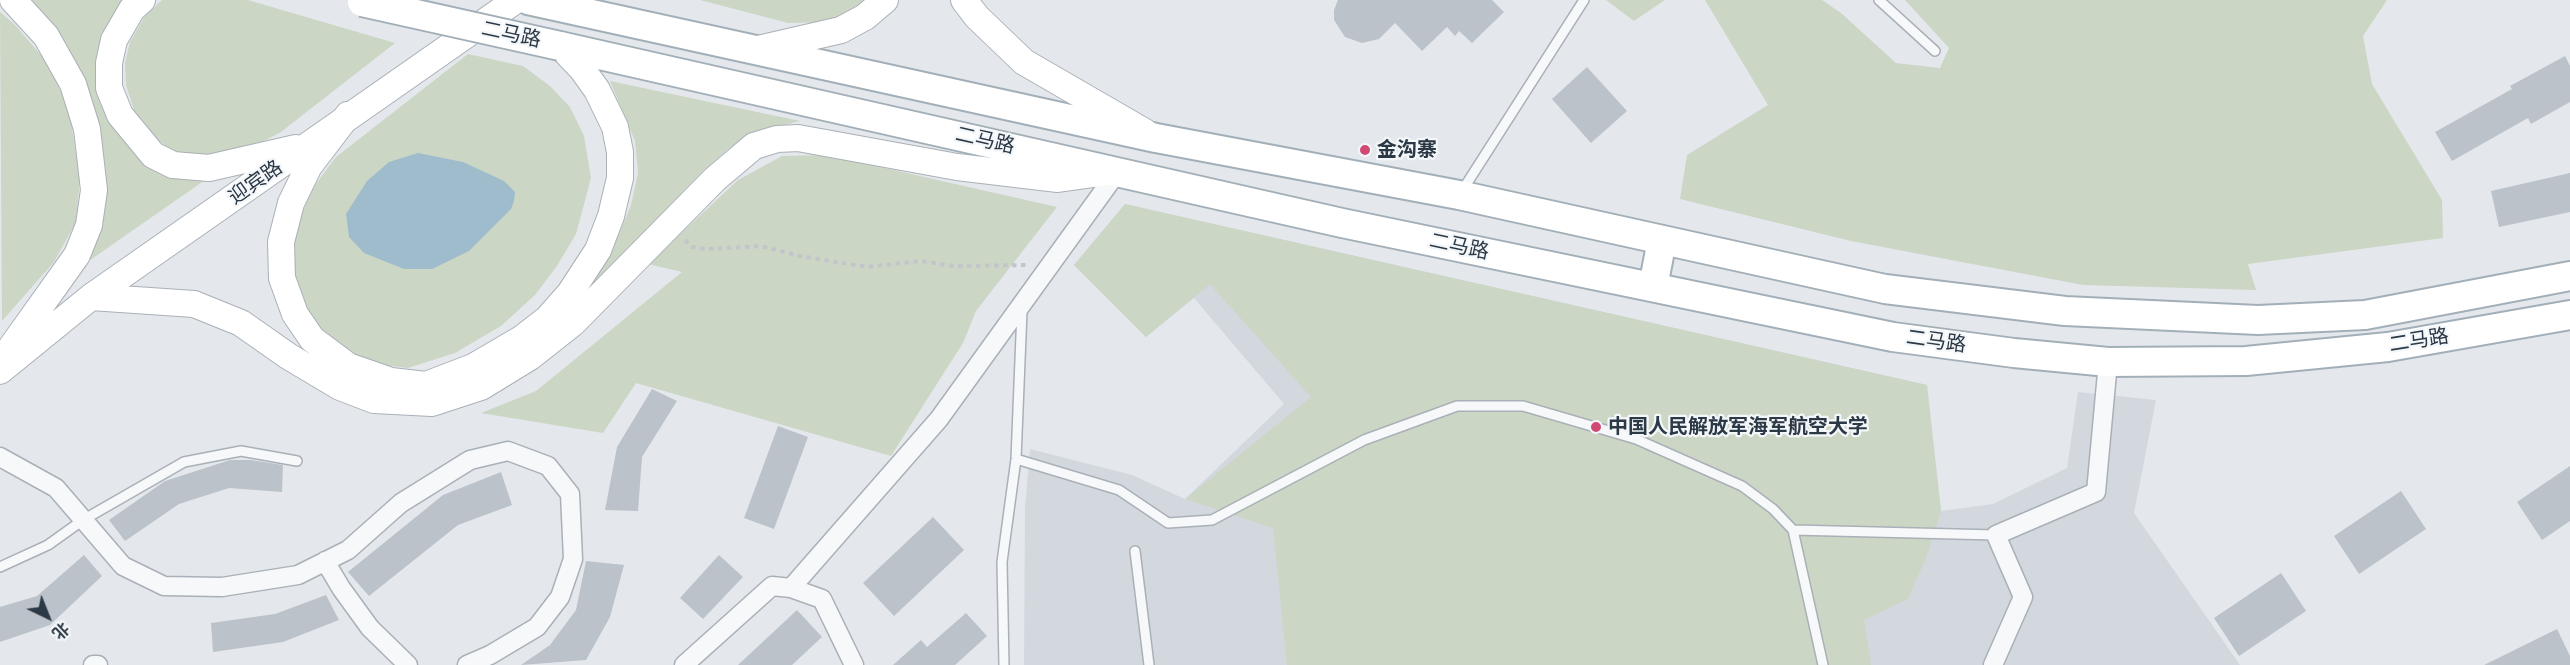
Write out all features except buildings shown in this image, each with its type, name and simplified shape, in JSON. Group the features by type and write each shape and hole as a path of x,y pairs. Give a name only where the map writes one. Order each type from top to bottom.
{"main road":[{"path":"0,362 77,255 89,225 94,190 87,129 73,84 46,36 13,0"},
{"path":"142,0 132,9 114,40 109,63 109,88 120,115 153,155 173,165 209,168 311,145"},
{"name":"迎宾路","path":"0,371 91,297 311,145 348,115 516,0"},
{"name":"二马路","path":"528,0 1156,138 1459,195 1885,289 2065,311 2258,320 2365,315 2570,276"},
{"path":"752,50 841,30 865,17 885,0"},
{"path":"964,0 977,18 1024,63 1156,138"},
{"name":"二马路","path":"357,1 1342,223 1893,337 2014,353 2108,362 2246,361 2388,347 2570,315"},
{"path":"348,115 309,166 291,203 281,242 282,278 295,314 312,339 348,366 391,381 426,385 472,367 521,339 547,319 570,293 598,250 611,216 620,178 620,152 615,127 597,90 582,69 560,46"},
{"path":"91,297 194,304 241,323 288,356 340,387 374,400 432,403 481,387 530,357 573,323 736,159 754,146 777,139 798,138 957,167 1058,179 1118,171"},
{"path":"1653,287 1662,240"}],"street":[{"path":"791,588 939,419 1118,171"},
{"path":"1993,665 2023,597 1996,535 2096,492 2108,362"},
{"path":"0,458 56,488 123,567 164,586 233,585 298,575 348,550 401,503 470,460 508,452 548,466 570,494 573,559 560,597 537,627 490,655 467,665"},
{"path":"325,561 370,628 408,665"},
{"path":"684,665 772,586 791,588 822,599 854,665"},
{"path":"93,665 98,665"}],"lane":[{"path":"1459,195 1584,0"},
{"path":"1879,0 1935,51"},
{"path":"1004,665 1002,562 1016,459 1022,305"},
{"path":"1016,459 1119,490 1168,523 1212,520 1364,440 1457,406 1523,406 1636,440 1742,486 1773,509 1793,530 1823,665"},
{"path":"0,567 48,545 83,520 184,462 241,451 297,461"},
{"path":"1793,530 1996,535"},
{"path":"1135,551 1149,665"}],"path":[{"path":"670,225 692,247 707,249 761,246 800,256 867,267 921,261 954,266 1027,265"}],"shaded area":[{"name":"中国人民解放军海军航空大学","path":"1125,204 1927,385 1941,511 1993,504 2067,468 2078,392 2156,400 2134,513 2240,665 1024,665 1025,509 1030,449 1132,475 1185,499 1284,404 1194,298 1146,337 1074,265"}],"green space":[{"path":"32,0 126,0 107,112 118,134 134,151 208,178 73,272 100,198 45,18"},
{"path":"162,0 248,0 395,43 281,132 245,151 212,161 186,157 168,148 150,133 135,113 126,85 125,63 130,42 145,16"},
{"path":"700,0 867,0 853,12 829,22 788,23"},
{"path":"1606,0 1665,0 1634,21"},
{"path":"1705,0 1822,0 1841,13 1896,63 1940,68 1949,48 1905,0 2387,0 2363,36 2372,84 2442,200 2443,238 2248,264 2256,290 2083,285 1851,241 1680,199 1687,155 1768,105"},
{"path":"0,12 14,24 47,62 69,109 80,178 76,222 54,262 2,321"},
{"path":"468,54 523,66 550,86 570,107 584,136 591,178 576,234 557,266 535,295 501,326 455,353 408,368 367,363 331,342 310,319 296,291 293,262 295,229 312,189 336,157"},
{"path":"610,81 800,121 772,128 728,149 705,169 645,231 582,300 619,234 631,205 638,173 635,141"},
{"path":"827,155 1057,207 976,311 963,343 891,456 636,383 603,433 481,413 536,391 682,272 648,264 738,180 782,156"},
{"name":"中国人民解放军海军航空大学","path":"1125,204 1927,385 1941,511 1926,558 1908,599 1864,620 1871,665 1287,665 1273,528 1185,499 1311,397 1210,284 1146,337 1074,265"}],"water":[{"path":"418,153 463,162 504,181 515,192 514,201 511,209 469,251 432,269 404,269 364,253 349,237 346,214 367,181 389,162"}],"place":[{"name":"金沟寨","path":"1365,150"},
{"name":"中国人民解放军海军航空大学","path":"1596,427"}]}
